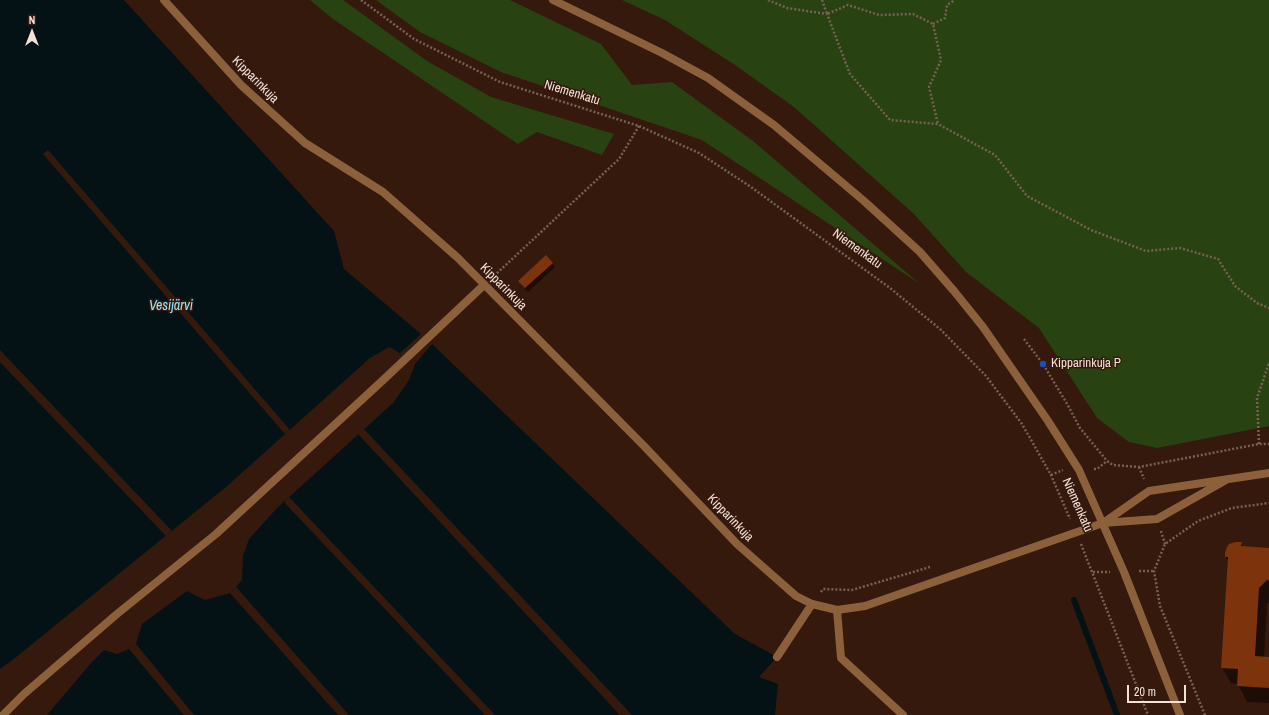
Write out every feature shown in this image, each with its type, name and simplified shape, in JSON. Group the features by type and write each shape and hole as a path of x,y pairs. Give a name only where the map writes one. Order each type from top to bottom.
{"street":[{"name":"Kipparinkuja","path":"164,0 241,85 305,143 383,192 458,258 644,446 737,544 796,596 812,604 837,610 864,606 1103,523"},
{"name":"Niemenkatu","path":"553,0 662,52 708,78 774,125 864,201 920,252 983,327 1048,420 1079,470 1124,572 1180,715"},
{"path":"3,715 24,694 112,619 216,534 484,285"},
{"path":"1103,523 1149,491 1269,473"},
{"path":"1103,523 1157,519 1226,480"},
{"path":"777,657 812,604"},
{"path":"837,610 841,658 903,715"}],"path":[{"name":"Niemenkatu","path":"362,0 414,39 500,82 639,126 699,153 751,187 890,288 940,329 986,376 1022,424 1050,475 1070,518 1148,715"},
{"path":"768,0 787,8 827,14 848,5 879,15 913,14 934,24"},
{"path":"822,0 850,74 890,120 938,124 995,155 1027,196 1091,230 1146,251 1180,248 1218,258 1235,286 1257,303 1269,308"},
{"path":"934,24 945,18 947,5 955,0"},
{"path":"934,24 941,60 929,87 938,124"},
{"path":"484,285 620,158 639,126"},
{"path":"1024,339 1066,402 1080,428 1107,461 1113,465 1139,467 1259,444 1269,444"},
{"path":"1259,444 1257,398 1269,363"},
{"path":"1050,475 1061,470 1097,469 1107,461"},
{"path":"1205,715 1160,606 1154,571 1165,544 1198,521 1232,508 1269,502"},
{"path":"1065,521 1070,518"},
{"path":"812,604 823,589 852,590 933,566"}],"green space":[{"path":"310,0 343,0 427,61 491,97 614,134 602,155 537,132 518,144 333,19"},
{"path":"376,0 510,0 601,44 632,85 672,82 753,141 920,284 702,140 501,72 420,32"},
{"path":"622,0 1269,0 1269,426 1157,448 1129,442 1097,418 1039,328 966,272 914,214 794,107 735,65 665,20"}],"water":[{"name":"Vesijärvi","path":"0,0 124,0 334,231 344,269 421,334 400,353 389,347 370,358 226,487 0,669"},
{"path":"432,344 735,634 777,657 759,677 778,684 775,715 47,715 104,650 117,654 129,649 136,644 142,624 187,591 205,600 230,593 242,580 243,556 249,539 277,508 393,403 409,380 415,364"}],"pier":[{"path":"48,150 290,430 285,434 43,154"},
{"path":"0,350 172,531 166,536 0,362"},
{"path":"364,429 632,715 620,715 358,434"},
{"path":"289,497 495,715 485,715 284,502"},
{"path":"236,587 349,715 338,715 230,593"},
{"path":"136,644 194,715 184,715 129,649"}],"building":[{"path":"546,255 553,263 525,288 518,281"},
{"path":"1242,542 1241,546 1269,548 1269,581 1267,580 1259,588 1255,656 1269,657 1269,688 1237,686 1238,669 1221,668 1228,557 1225,557 1225,553 1229,544"}],"waterway":[{"path":"1074,600 1117,715"}],"place":[{"name":"Kipparinkuja P","path":"1043,364"}]}
